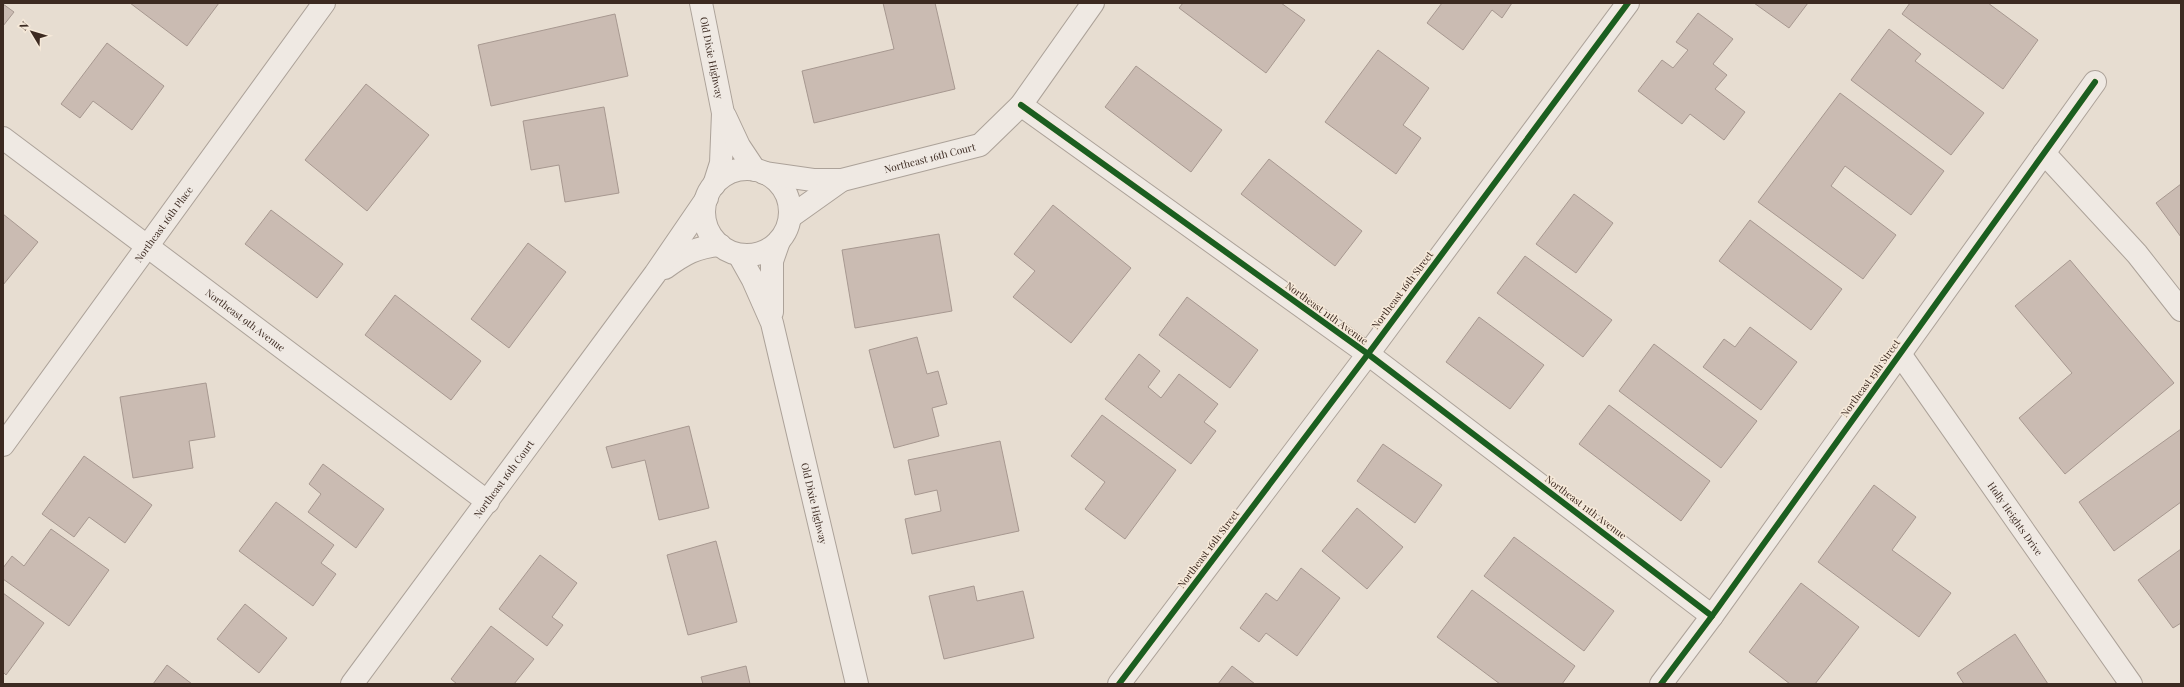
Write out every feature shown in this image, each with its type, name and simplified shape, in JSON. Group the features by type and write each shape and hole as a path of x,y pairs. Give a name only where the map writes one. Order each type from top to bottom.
{"street":[{"name":"Northeast 16th Place","path":"3,445 324,3"},
{"name":"Old Dixie Highway","path":"701,3 723,113 721,163 710,192"},
{"name":"Northeast 16th Court","path":"760,172 813,180 842,180 980,145 1021,105 1093,3"},
{"name":"Northeast 16th Street","path":"1119,684 1368,354 1628,3"},
{"name":"Northeast 15th Street","path":"1661,684 1712,616 2094,82"},
{"name":"Northeast 11th Avenue","path":"1021,105 1368,354 1712,616"},
{"name":"Old Dixie Highway","path":"723,113 739,146 760,172"},
{"name":"Northeast 9th Avenue","path":"3,138 488,502"},
{"path":"2044,153 2137,254 2181,310"},
{"path":"744,170 760,172 776,180 784,190 789,203 790,217 786,230 779,241 768,250 754,255 739,255 720,245 711,236 706,224 704,211 710,192 732,172 744,170"},
{"name":"Northeast 16th Court","path":"790,217 842,180"},
{"name":"Northeast 16th Court","path":"352,684 488,502 655,274 710,192"},
{"name":"Old Dixie Highway","path":"772,323 772,261 779,241"},
{"name":"Northeast 16th Court","path":"655,274 682,255 701,247 720,245"},
{"name":"Old Dixie Highway","path":"739,255 753,280 772,323 857,684"},
{"name":"Holly Heights Drive","path":"1900,354 2131,684"}],"building":[{"path":"130,3 219,3 187,46"},
{"path":"883,3 935,3 955,89 814,123 802,71 894,49"},
{"path":"1183,3 1281,3 1305,20 1266,73 1179,8"},
{"path":"1442,3 1512,3 1502,18 1492,10 1463,50 1427,23"},
{"path":"1754,3 1808,3 1789,28"},
{"path":"1910,3 1988,3 2038,40 2003,89 1902,14"},
{"path":"3,4 14,12 3,26"},
{"path":"1698,13 1733,39 1713,64 1727,75 1715,89 1745,112 1724,140 1690,114 1682,124 1638,91 1662,60 1673,68 1688,50 1676,42"},
{"path":"615,14 628,76 491,106 478,45"},
{"path":"1889,29 1921,54 1915,61 1984,113 1951,155 1851,80"},
{"path":"107,43 164,86 132,130 93,101 80,118 61,104"},
{"path":"1378,50 1429,88 1403,125 1421,138 1396,174 1325,122"},
{"path":"1136,66 1222,130 1191,172 1105,107"},
{"path":"366,84 429,135 367,211 305,160"},
{"path":"1840,93 1944,171 1911,215 1845,166 1831,186 1896,235 1863,279 1758,202"},
{"path":"604,107 619,193 565,202 559,165 531,170 523,121"},
{"path":"1269,159 1362,231 1335,266 1241,194"},
{"path":"2181,184 2181,237 2156,203"},
{"path":"1574,194 1613,223 1576,273 1536,244"},
{"path":"1053,205 1131,268 1071,343 1013,297 1035,271 1014,254"},
{"path":"271,210 343,264 317,298 245,244"},
{"path":"3,214 38,242 3,285"},
{"path":"1750,220 1842,289 1811,330 1719,261"},
{"path":"939,234 952,311 855,328 842,250"},
{"path":"528,243 566,272 509,348 471,319"},
{"path":"1525,256 1612,320 1583,357 1497,293"},
{"path":"2070,260 2174,383 2065,474 2019,418 2072,373 2015,306"},
{"path":"395,295 481,361 451,400 365,335"},
{"path":"1187,297 1258,350 1230,388 1159,335"},
{"path":"1479,317 1544,365 1510,409 1446,362"},
{"path":"1750,327 1797,362 1761,410 1703,367 1724,339 1735,347"},
{"path":"917,337 927,374 938,371 947,404 932,408 939,436 894,448 869,350"},
{"path":"1654,344 1757,421 1721,468 1619,391"},
{"path":"1139,354 1160,371 1148,387 1161,398 1179,374 1218,404 1204,422 1216,431 1191,464 1105,399"},
{"path":"206,383 215,437 189,441 193,468 133,478 120,397"},
{"path":"1609,405 1710,481 1681,521 1579,444"},
{"path":"1102,415 1176,470 1125,539 1085,509 1105,482 1071,456"},
{"path":"689,426 709,508 659,520 645,460 612,468 606,447"},
{"path":"2181,429 2181,502 2114,551 2079,502"},
{"path":"1000,441 1019,531 912,554 905,519 941,511 937,490 915,495 908,460"},
{"path":"1383,444 1442,485 1415,523 1357,481"},
{"path":"84,456 152,505 125,543 89,517 74,537 42,514"},
{"path":"323,464 384,509 356,548 308,512 321,494 309,484"},
{"path":"1874,485 1916,517 1892,550 1951,593 1919,637 1818,562"},
{"path":"276,502 334,545 321,563 336,574 313,606 239,551"},
{"path":"1357,508 1403,547 1367,589 1322,551"},
{"path":"51,529 109,570 69,626 3,579 3,568 12,556 24,566"},
{"path":"1514,537 1614,611 1584,651 1484,576"},
{"path":"716,541 737,622 688,635 667,555"},
{"path":"2181,549 2181,623 2173,628 2138,580"},
{"path":"540,555 577,583 552,617 563,625 547,646 499,609"},
{"path":"1301,568 1340,598 1297,656 1266,633 1259,642 1240,628 1266,593 1277,601"},
{"path":"1801,583 1859,627 1815,684 1790,684 1749,652"},
{"path":"974,586 977,601 1023,591 1034,638 944,659 929,596"},
{"path":"1472,590 1575,666 1562,684 1500,684 1437,637"},
{"path":"3,593 44,623 6,675 3,672"},
{"path":"245,604 287,638 259,673 217,639"},
{"path":"491,626 534,659 514,684 457,684 451,679"},
{"path":"2015,634 2048,684 1964,684 1957,673"},
{"path":"167,665 192,684 153,684"},
{"path":"746,666 750,684 703,684 701,677"},
{"path":"1232,666 1255,684 1218,684"}],"cycle path":[{"path":"1119,684 1368,354 1628,3"},
{"path":"1661,684 1712,616 2095,82"},
{"path":"1021,105 1368,354 1712,616"}]}
